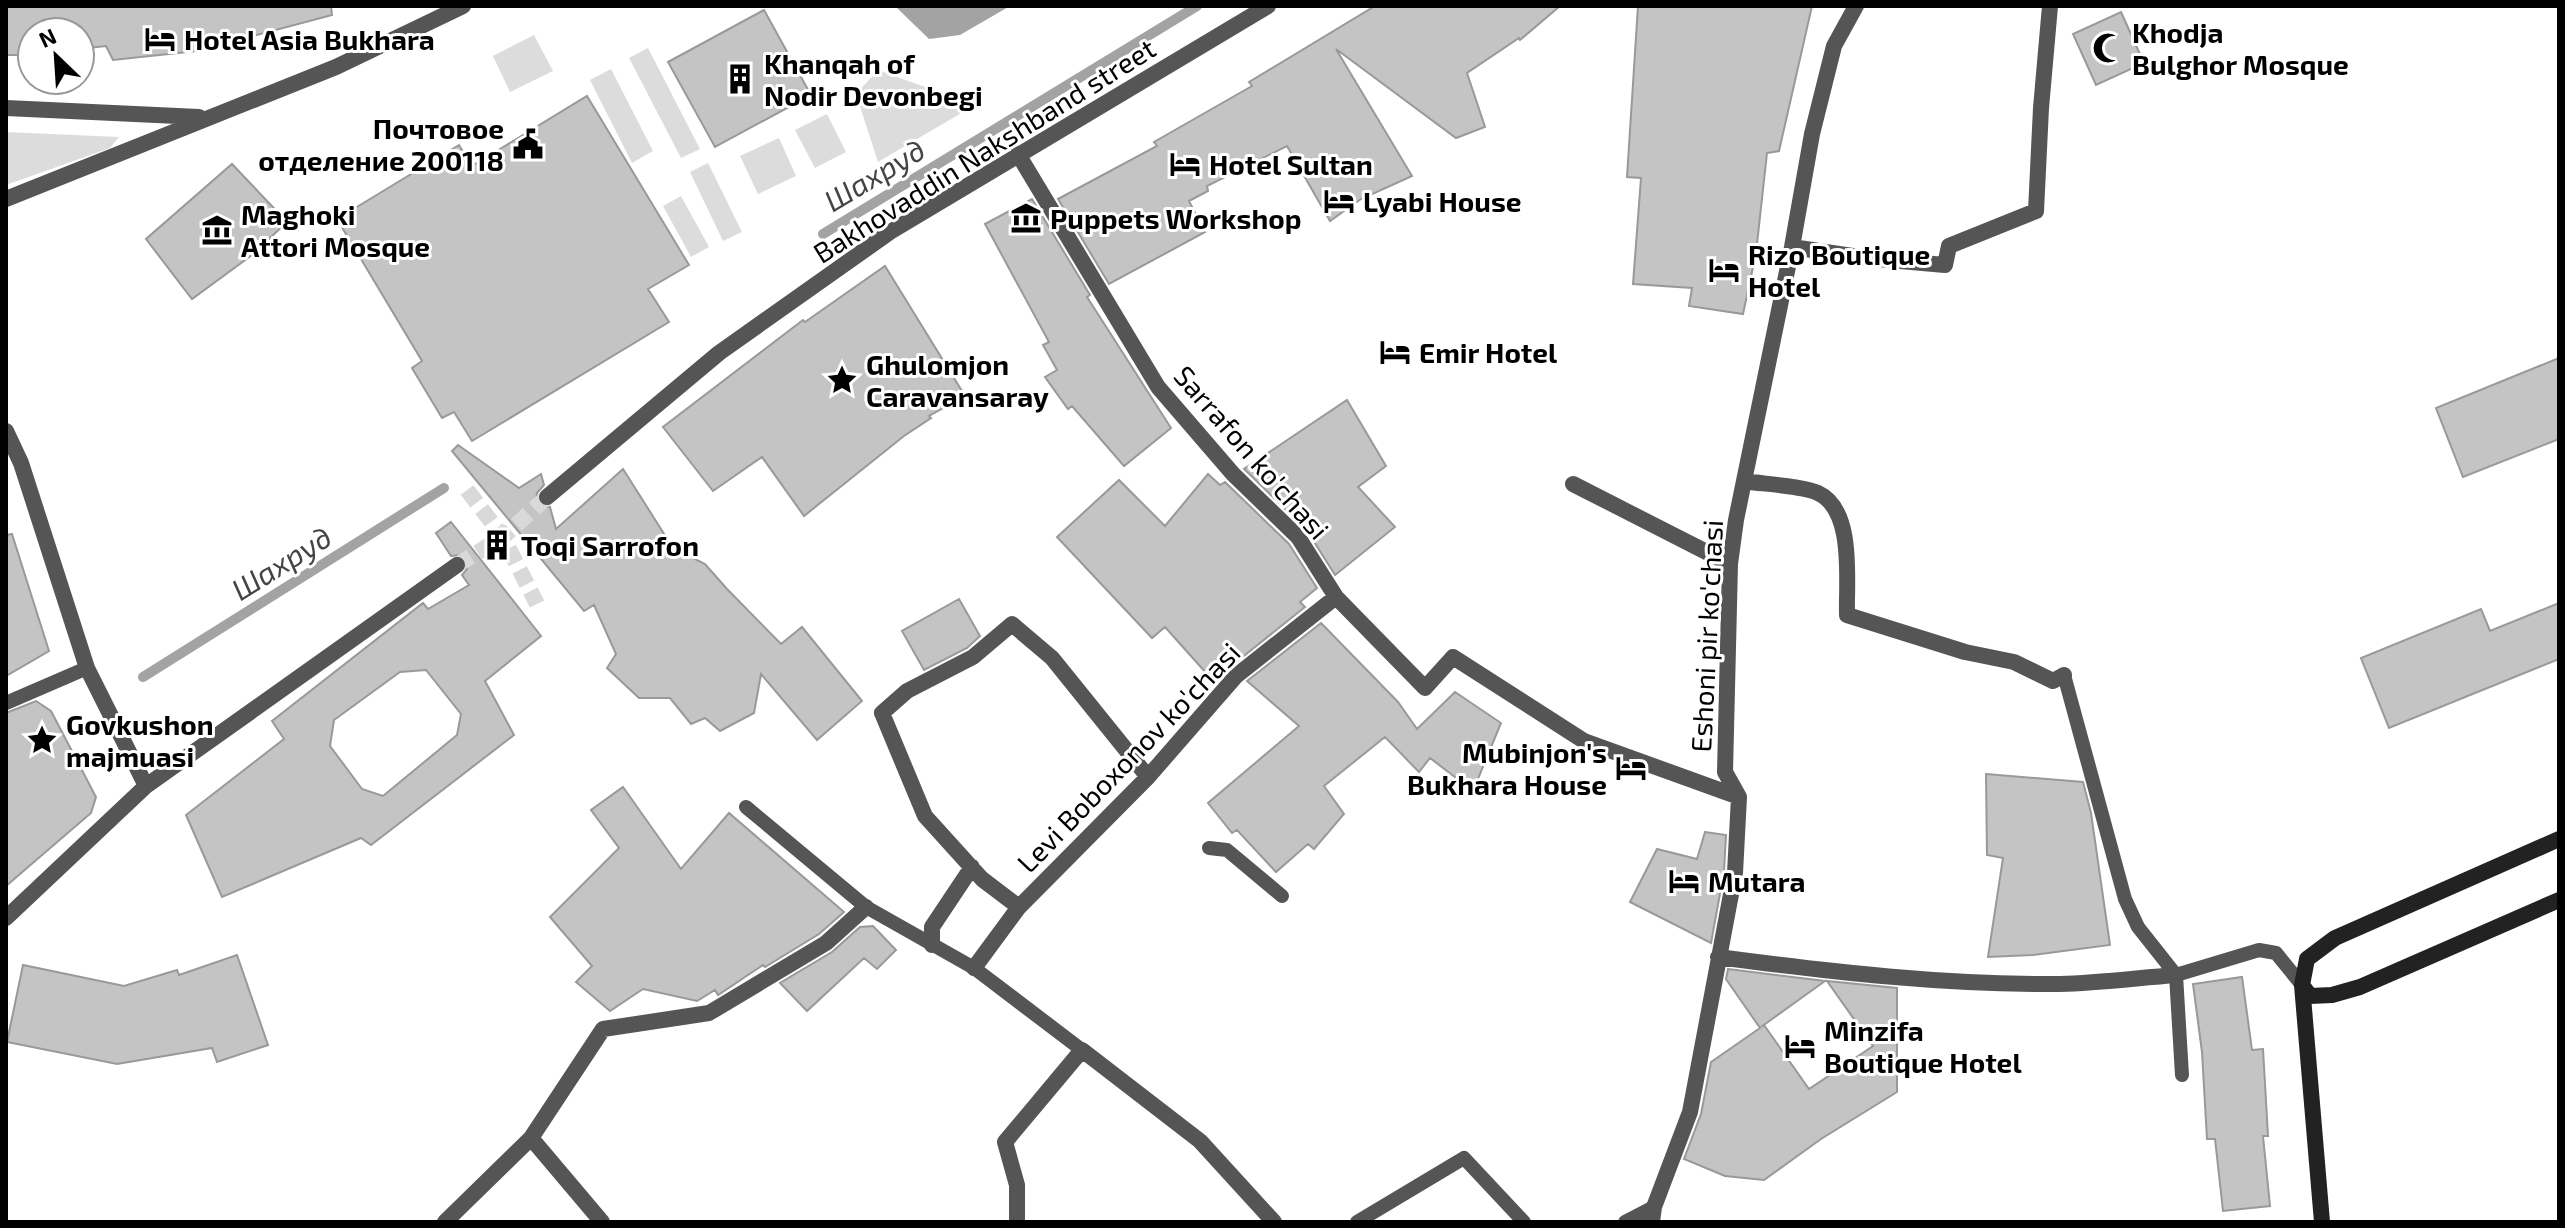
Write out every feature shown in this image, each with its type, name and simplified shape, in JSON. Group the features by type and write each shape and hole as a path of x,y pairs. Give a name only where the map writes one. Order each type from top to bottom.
{"street":[{"path":"6,199 336,67 463,6"},
{"name":"Bakhovaddin Nakshband street","path":"547,497 719,353 890,232 1268,6"},
{"name":"Eshoni pir ko'chasi","path":"1653,1215 1690,1112 1735,873 1739,797 1725,772 1730,564 1812,134 1834,46 1856,6"},
{"path":"1792,247 1945,265 1949,246 2036,211 2050,6"},
{"path":"6,108 205,118"},
{"name":"Sarrafon ko'chasi","path":"1018,154 1158,387 1233,474 1298,537 1336,597 1425,688 1453,657 1584,741 1739,797"},
{"path":"6,431 21,463 87,668 146,786"},
{"path":"1744,481 1817,492 1832,503 1841,517 1846,542 1847,615 1965,652 2014,662 2053,681 2064,675"},
{"path":"1573,484 1730,564"},
{"path":"6,926 6,918 146,786 457,565"},
{"name":"Levi Boboxonov ko'chasi","path":"974,968 1019,907 1148,777 1236,676 1336,597"},
{"path":"1019,907 982,879 925,816 882,713 907,691 973,657 1012,624 1052,658 1148,777"},
{"path":"2322,1222 2302,985 2307,959 2335,938 2559,839"},
{"path":"932,945 932,927 972,867"},
{"path":"2302,985 2310,996 2332,995 2360,987 2559,900"},
{"path":"445,1222 531,1138 603,1029 709,1013 826,943 866,907"},
{"path":"1718,957 1981,983 2063,984 2176,975"},
{"path":"1017,1222 1017,1185 1005,1142 1082,1050 1200,1141 1274,1222"},
{"path":"531,1138 602,1222"}],"lane":[{"path":"6,703 87,668"},
{"path":"2064,675 2125,899 2138,927 2176,975 2182,1075"},
{"path":"746,807 866,907 974,968 1082,1050"},
{"path":"1209,848 1227,850 1282,896"},
{"path":"2176,975 2259,950 2276,953 2302,985"},
{"path":"1357,1222 1464,1158 1524,1222"},
{"path":"1625,1222 1653,1215"}],"shaded area":[{"path":"895,6 1010,6 960,35 929,39"},
{"path":"534,35 553,71 510,92 493,56"},
{"path":"648,48 700,149 681,158 629,58"},
{"path":"611,69 653,151 632,163 590,80"},
{"path":"878,70 975,105 878,162 856,94"},
{"path":"827,114 846,152 815,168 795,130"},
{"path":"6,132 119,137 110,148 6,185"},
{"path":"779,138 796,176 758,194 740,156"},
{"path":"708,163 742,232 723,241 690,172"},
{"path":"681,196 709,247 691,257 663,206"}],"building":[{"name":"Hotel Asia Bukhara","path":"6,6 331,6 332,15 197,51 113,60 106,46 96,47 96,16 16,16 16,55 6,55"},
{"path":"1375,6 1560,6 1520,40 1467,73 1485,127 1456,138 1336,49 1412,176 1361,199 1330,221 1287,146 1207,186 1208,191 1189,201 1205,232 1109,284 1058,199 1157,146 1154,142 1252,86 1249,82"},
{"path":"1638,6 1812,6 1779,151 1767,153 1756,253 1743,314 1689,306 1692,288 1633,284 1641,178 1627,177"},
{"name":"Khanqah of Nodir Devonbegi","path":"764,10 811,95 715,147 668,62"},
{"name":"Khodja Bulghor Mosque","path":"2121,12 2144,63 2096,85 2073,34"},
{"path":"587,96 689,265 648,289 669,322 472,441 454,412 442,418 412,368 422,361 337,219 459,145 472,166"},
{"name":"Maghoki Attori Mosque","path":"232,164 287,222 252,255 192,299 146,239"},
{"path":"1032,199 1090,295 1087,297 1171,428 1124,466 1072,406 1068,409 1045,377 1057,370 1043,345 1049,342 985,224"},
{"path":"885,266 965,396 929,416 931,418 804,516 762,457 713,491 663,427 803,320 805,322"},
{"path":"2559,358 2559,439 2463,477 2436,408"},
{"path":"1347,400 1386,466 1358,487 1395,527 1335,575 1306,529 1244,469"},
{"path":"458,445 519,488 541,474 544,485 537,493 536,500 543,507 550,507 556,529 623,469 673,548 705,564 781,644 802,627 862,701 817,740 761,674 754,713 720,731 705,718 691,724 670,698 639,698 607,668 616,654 594,605 584,611 452,451"},
{"path":"1208,474 1220,485 1225,482 1289,544 1317,588 1300,602 1305,607 1230,667 1222,660 1207,674 1165,627 1152,638 1057,537 1119,480 1165,526"},
{"path":"451,522 541,636 485,681 514,735 371,845 361,838 222,897 186,815 284,739 272,721 423,603 428,609 469,585 462,575 467,569 466,559 461,555 451,556 436,533","holes":["426,670 461,714 457,735 383,796 362,789 330,746 334,720 400,672"]},
{"path":"12,534 49,651 6,676 6,535"},
{"path":"959,599 980,636 967,648 924,670 902,631"},
{"path":"2559,603 2559,659 2389,728 2361,658 2481,609 2490,631"},
{"path":"1321,623 1398,702 1417,729 1455,692 1501,723 1473,791 1430,758 1419,772 1385,737 1324,786 1344,814 1314,849 1308,844 1276,872 1237,830 1232,833 1208,803 1299,726 1247,681"},
{"name":"Govkushon majmuasi","path":"36,701 51,711 96,797 91,813 6,886 6,713"},
{"path":"1986,774 2083,782 2091,813 2110,945 2033,955 1988,957 2003,858 1987,855"},
{"path":"623,787 681,869 729,813 844,912 819,934 765,967 763,965 718,995 715,990 697,1001 643,989 610,1011 576,982 592,966 550,917 619,848 591,810"},
{"name":"Mutara","path":"1705,832 1726,835 1724,872 1711,943 1630,902 1657,849 1697,859"},
{"path":"873,926 896,950 877,969 864,958 807,1011 780,983 832,952 860,927"},
{"path":"237,955 268,1045 217,1062 212,1048 117,1064 7,1042 23,965 124,986 177,970 179,975"},
{"path":"1728,969 1825,981 1761,1027 1764,1025 1809,1089 1873,1046 1827,981 1897,988 1897,1092 1821,1139 1764,1180 1725,1176 1684,1159 1701,1114 1711,1062 1760,1028 1726,979"},
{"path":"2242,977 2252,1050 2263,1049 2268,1136 2263,1136 2270,1206 2223,1211 2215,1139 2207,1139 2202,1052 2193,984"}],"waterway":[{"name":"Шахруд","path":"823,234 1197,6"},
{"name":"Шахруд","path":"143,677 444,488"}],"tunnel":[{"path":"467,490 503,537 537,604"},
{"path":"457,565 503,537 547,497"}],"place":[{"name":"Hotel Asia Bukhara","path":"160,39"},
{"name":"Khodja Bulghor Mosque","path":"2108,48"},
{"name":"Khanqah of Nodir Devonbegi","path":"740,79"},
{"name":"Почтовое отделение 200118","path":"528,144"},
{"name":"Hotel Sultan","path":"1185,164"},
{"name":"Lyabi House","path":"1339,201"},
{"name":"Puppets Workshop","path":"1026,218"},
{"name":"Maghoki Attori Mosque","path":"217,230"},
{"name":"Rizo Boutique Hotel","path":"1724,270"},
{"name":"Emir Hotel","path":"1395,352"},
{"name":"Ghulomjon Caravansaray","path":"842,380"},
{"name":"Toqi Sarrofon","path":"497,545"},
{"name":"Govkushon majmuasi","path":"42,740"},
{"name":"Mubinjon's Bukhara House","path":"1631,768"},
{"name":"Mutara","path":"1684,881"},
{"name":"Minzifa Boutique Hotel","path":"1800,1046"}]}
